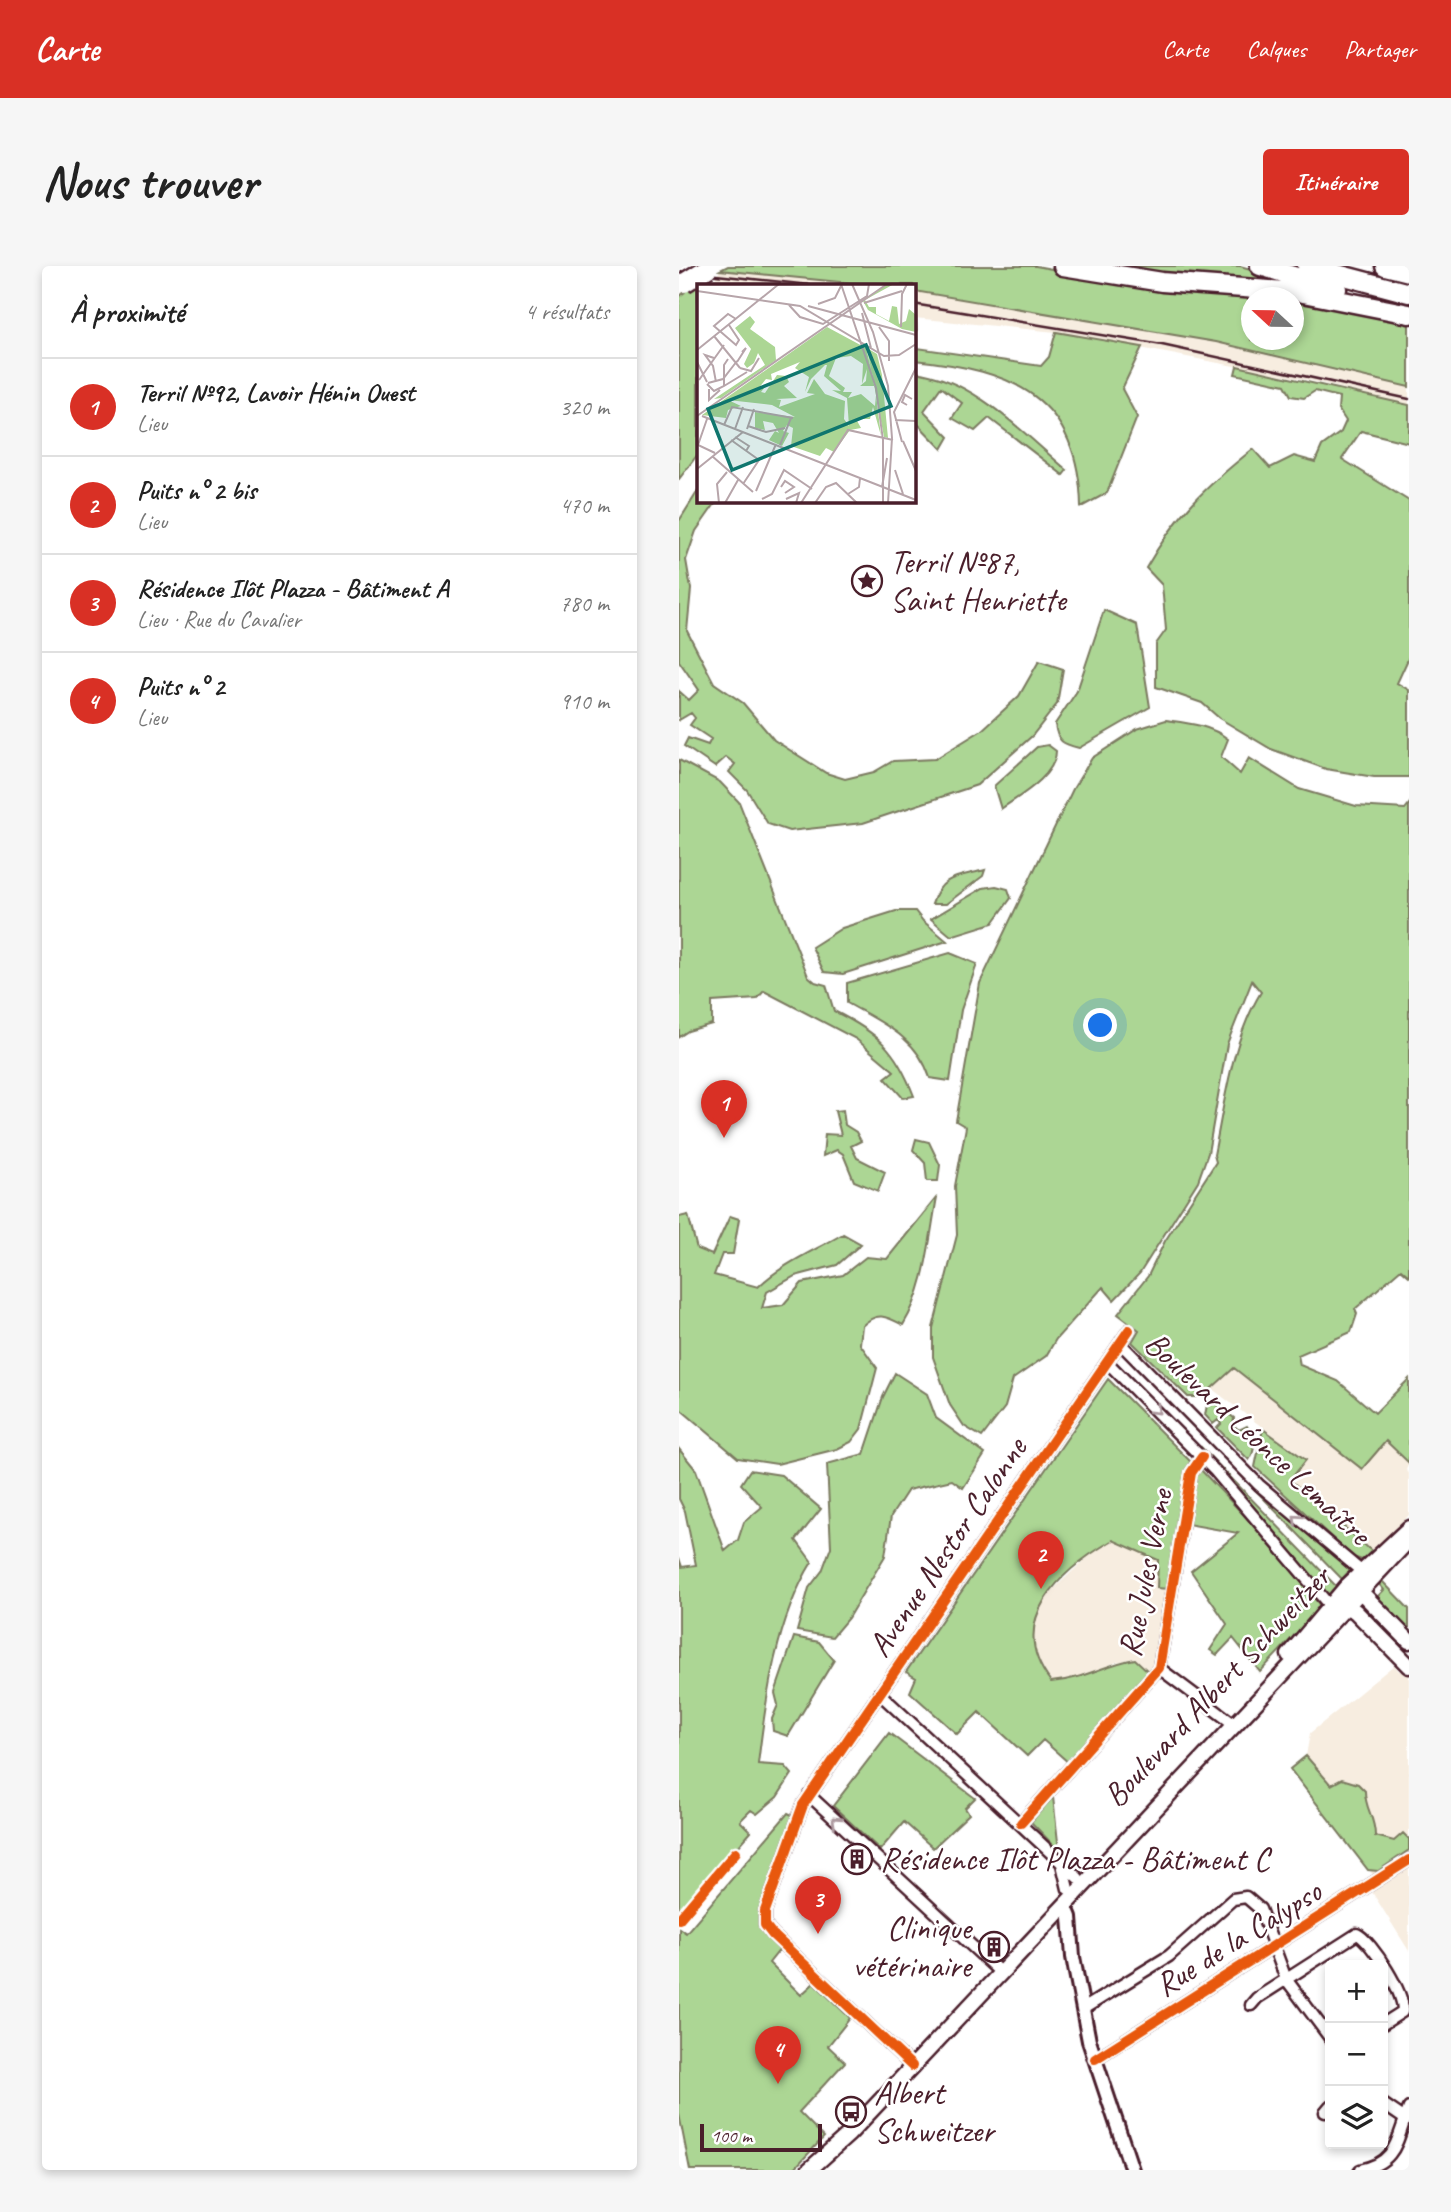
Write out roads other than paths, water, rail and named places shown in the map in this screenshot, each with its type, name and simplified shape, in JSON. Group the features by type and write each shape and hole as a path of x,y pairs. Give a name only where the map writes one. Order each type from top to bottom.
{"highway":[{"path":"1063,266 1162,282 1299,292 1409,312"},
{"path":"1260,266 1409,312"},
{"path":"1307,266 1409,293"},
{"path":"1385,266 1409,272"},
{"path":"681,283 706,267"}],"main road":[{"name":"Boulevard Albert Schweitzer","path":"1047,1918 1073,1883 1231,1722 1299,1657 1357,1584 1407,1534"},
{"name":"Boulevard Albert Schweitzer","path":"1357,1584 1407,1534"},
{"path":"1357,1584 1409,1641"},
{"name":"Boulevard Albert Schweitzer","path":"820,2164 831,2139 909,2063 1062,1905 1301,1642 1338,1606"},
{"path":"1338,1606 1409,1666"},
{"name":"Boulevard Albert Schweitzer","path":"809,2170 820,2164 849,2134 909,2063"}],"street":[{"name":"Avenue Nestor Calonne","path":"909,2063 772,1934 765,1925 765,1911 809,1795 1129,1330"},
{"name":"Boulevard Léonce Lemaître","path":"1120,1343 1357,1584"},
{"name":"Boulevard Léonce Lemaître","path":"1107,1362 1202,1457 1338,1606"},
{"name":"Rue Jules Verne","path":"1021,1823 1159,1668 1192,1469 1202,1457"},
{"path":"1159,1668 1231,1722"},
{"path":"879,1693 1021,1823 1062,1863 1073,1883 1079,1885 1062,1905 1070,1917 1083,2009 1095,2059 1132,2170"},
{"path":"809,1795 997,1970"},
{"name":"Rue de la Calypso","path":"1095,2059 1409,1860"},
{"path":"1083,2009 1137,1979 1169,1956 1233,1899 1246,1897 1255,1903 1286,1979 1325,2031"},
{"path":"1047,1918 1066,1929 1071,1938"},
{"path":"1251,2005 1350,1936 1361,1936 1377,1954 1405,2003 1402,2012 1385,2023"},
{"path":"1360,2170 1379,2166 1387,2160 1397,2141 1407,2113 1388,2106"},
{"path":"1397,2141 1409,2146"},
{"name":"Boulevard Albert Schweitzer","path":"801,2170 820,2164"}],"railway":[{"path":"679,271 801,284"},
{"path":"915,304 1162,345 1409,399"}],"place":[{"name":"Terril №87, Saint Henriette","path":"867,581"},
{"name":"Terril №92, Lavoir Hénin Ouest","path":"724,1138"},
{"name":"Puits n° 2 bis","path":"1041,1589"},
{"name":"Résidence Ilôt Plazza - Bâtiment C","path":"857,1859"},
{"name":"Résidence Ilôt Plazza - Bâtiment A","path":"818,1934"},
{"name":"Clinique vétérinaire","path":"994,1947"},
{"name":"Puits n° 2","path":"778,2084"},
{"name":"Albert Schweitzer","path":"851,2112"}]}
